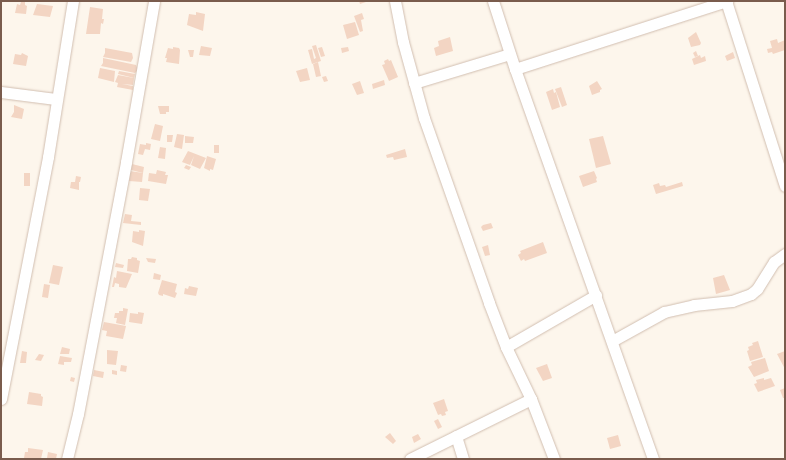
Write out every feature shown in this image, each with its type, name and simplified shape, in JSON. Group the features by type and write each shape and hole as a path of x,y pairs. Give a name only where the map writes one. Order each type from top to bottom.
{"street":[{"path":"1,399 48,156 73,1"},
{"path":"67,459 78,414 126,162 154,1"},
{"path":"395,1 403,42 429,133 489,303 506,347 531,399 554,459"},
{"path":"493,1 515,69 653,459"},
{"path":"515,69 727,1 785,186"},
{"path":"414,83 510,54"},
{"path":"1,92 56,99"},
{"path":"612,341 664,312 694,304 732,301 751,294 757,289 774,262 785,254"},
{"path":"506,347 596,296"},
{"path":"410,459 531,399"},
{"path":"456,436 463,459"}],"building":[{"path":"359,1 369,1 360,4"},
{"path":"21,2 25,2 25,5 27,6 26,14 15,13 17,4 20,5"},
{"path":"37,4 53,6 50,17 33,15"},
{"path":"90,7 103,9 102,19 104,19 103,24 101,23 100,34 86,34"},
{"path":"196,12 205,14 203,31 187,25 189,14 196,15"},
{"path":"362,13 364,19 361,20 363,31 360,32 354,16"},
{"path":"355,22 359,35 347,39 343,25"},
{"path":"696,32 701,43 700,45 691,47 688,38"},
{"path":"450,37 453,51 436,56 434,48 439,46 438,41"},
{"path":"777,39 778,43 785,40 785,50 773,54 772,52 768,53 767,49 772,48 770,41"},
{"path":"316,45 321,61 312,64 308,50 312,49 314,59 316,58 312,46"},
{"path":"201,46 212,48 210,56 199,55"},
{"path":"173,47 179,48 180,50 179,64 166,62 167,58 165,58 168,48 173,49"},
{"path":"322,47 325,56 321,57 318,48"},
{"path":"348,47 349,51 342,53 341,48"},
{"path":"105,48 132,53 133,58 131,62 103,57"},
{"path":"188,50 194,50 193,57 190,57"},
{"path":"696,51 698,56 695,57 693,53"},
{"path":"733,52 735,58 727,61 725,56"},
{"path":"22,53 28,56 26,66 13,64 15,54 21,55"},
{"path":"700,55 701,58 705,56 706,61 694,65 692,59"},
{"path":"103,58 136,65 138,70 135,73 101,66 103,63"},
{"path":"388,59 389,61 391,60 398,77 389,81 382,65 385,64 384,61"},
{"path":"318,62 321,76 316,77 313,64"},
{"path":"100,68 115,71 114,82 98,78"},
{"path":"307,68 310,80 300,82 296,71"},
{"path":"119,71 135,74 134,78 118,74"},
{"path":"118,75 134,78 133,85 122,84 133,86 133,90 117,87 118,83 115,82"},
{"path":"326,76 328,81 324,82 322,77"},
{"path":"384,80 385,85 373,89 372,84"},
{"path":"360,81 364,93 357,95 352,84"},
{"path":"597,81 602,89 600,92 592,95 589,86"},
{"path":"561,87 567,105 562,107 555,89"},
{"path":"553,89 554,93 556,92 560,107 552,110 546,92"},
{"path":"14,105 24,109 22,119 11,117 14,112"},
{"path":"158,106 169,106 169,112 166,112 166,114 160,114"},
{"path":"155,124 163,126 160,141 151,139"},
{"path":"177,134 184,135 182,149 174,147"},
{"path":"167,135 173,135 172,142 167,142"},
{"path":"185,136 194,137 193,143 185,143"},
{"path":"603,136 611,164 596,168 589,139"},
{"path":"146,143 151,144 150,150 145,149 143,155 138,154 140,144 146,145"},
{"path":"214,145 219,145 219,153 214,153"},
{"path":"160,147 166,148 165,159 158,158"},
{"path":"405,149 407,157 394,160 393,157 387,158 386,155"},
{"path":"188,151 206,158 200,169 191,165 194,156 190,165 182,162"},
{"path":"207,156 216,159 213,170 210,169 210,171 204,168"},
{"path":"132,164 144,167 143,173 131,170"},
{"path":"186,165 191,167 189,170 184,168"},
{"path":"157,170 166,172 165,175 168,175 166,184 148,181 149,173 156,174"},
{"path":"130,171 143,173 142,182 129,181"},
{"path":"594,171 597,182 583,187 579,176"},
{"path":"24,173 30,173 30,186 24,186"},
{"path":"76,176 81,177 79,182 79,190 70,188 71,182 75,182"},
{"path":"682,182 683,186 656,194 653,185 659,183 660,186 665,185 666,187"},
{"path":"140,188 150,189 148,201 139,200"},
{"path":"125,214 132,215 131,221 141,222 141,225 123,223"},
{"path":"491,223 493,228 483,231 481,227 483,225"},
{"path":"139,230 145,231 143,246 132,242 133,231 139,232"},
{"path":"543,242 547,253 521,261 518,255 521,253 520,251"},
{"path":"488,245 490,255 485,256 482,247"},
{"path":"132,257 137,258 137,260 140,261 138,273 127,271 128,259 131,259"},
{"path":"146,258 156,259 155,263 148,262"},
{"path":"116,263 124,265 123,268 115,267"},
{"path":"53,265 63,267 59,285 49,283"},
{"path":"117,271 132,274 126,288 119,287 119,284 115,283 114,287 112,287"},
{"path":"154,273 161,275 160,280 153,279"},
{"path":"724,275 730,290 716,294 713,278"},
{"path":"162,280 177,284 175,292 177,293 175,298 163,294 163,296 159,295 158,293"},
{"path":"44,284 50,285 48,298 42,297"},
{"path":"189,286 198,288 196,296 184,294 185,288 188,289"},
{"path":"123,308 128,309 125,325 116,323 117,318 114,318 115,313 123,311"},
{"path":"138,312 144,313 142,324 129,322 130,313 138,314"},
{"path":"104,322 126,326 123,339 106,336 107,331 102,330"},
{"path":"758,341 763,357 750,361 747,351 749,350 748,347 753,345 752,343"},
{"path":"62,347 70,349 69,354 60,354"},
{"path":"107,350 118,351 116,365 107,364"},
{"path":"22,351 27,352 26,363 20,363"},
{"path":"785,351 785,369 777,354"},
{"path":"39,354 44,355 41,361 35,360"},
{"path":"60,356 72,358 71,362 64,362 64,365 58,364"},
{"path":"765,358 769,371 754,377 748,367 752,365 751,362"},
{"path":"547,364 552,378 543,381 536,368"},
{"path":"121,365 127,366 126,372 120,371"},
{"path":"94,370 104,372 103,378 93,376"},
{"path":"112,370 117,371 117,375 112,374"},
{"path":"71,377 75,378 74,382 70,381"},
{"path":"764,378 764,380 771,378 775,386 758,392 754,384 757,383 756,380"},
{"path":"785,388 785,398 783,398 780,390"},
{"path":"29,392 41,394 43,397 42,406 27,404"},
{"path":"444,399 448,411 445,412 446,415 442,416 441,414 438,415 433,403"},
{"path":"438,419 442,427 438,429 434,421"},
{"path":"390,433 396,441 393,444 385,437"},
{"path":"418,434 421,439 414,443 412,437"},
{"path":"618,435 621,446 610,449 607,438"},
{"path":"28,448 43,450 41,459 24,458 25,452 28,452"},
{"path":"48,452 57,454 56,459 47,458"}]}
